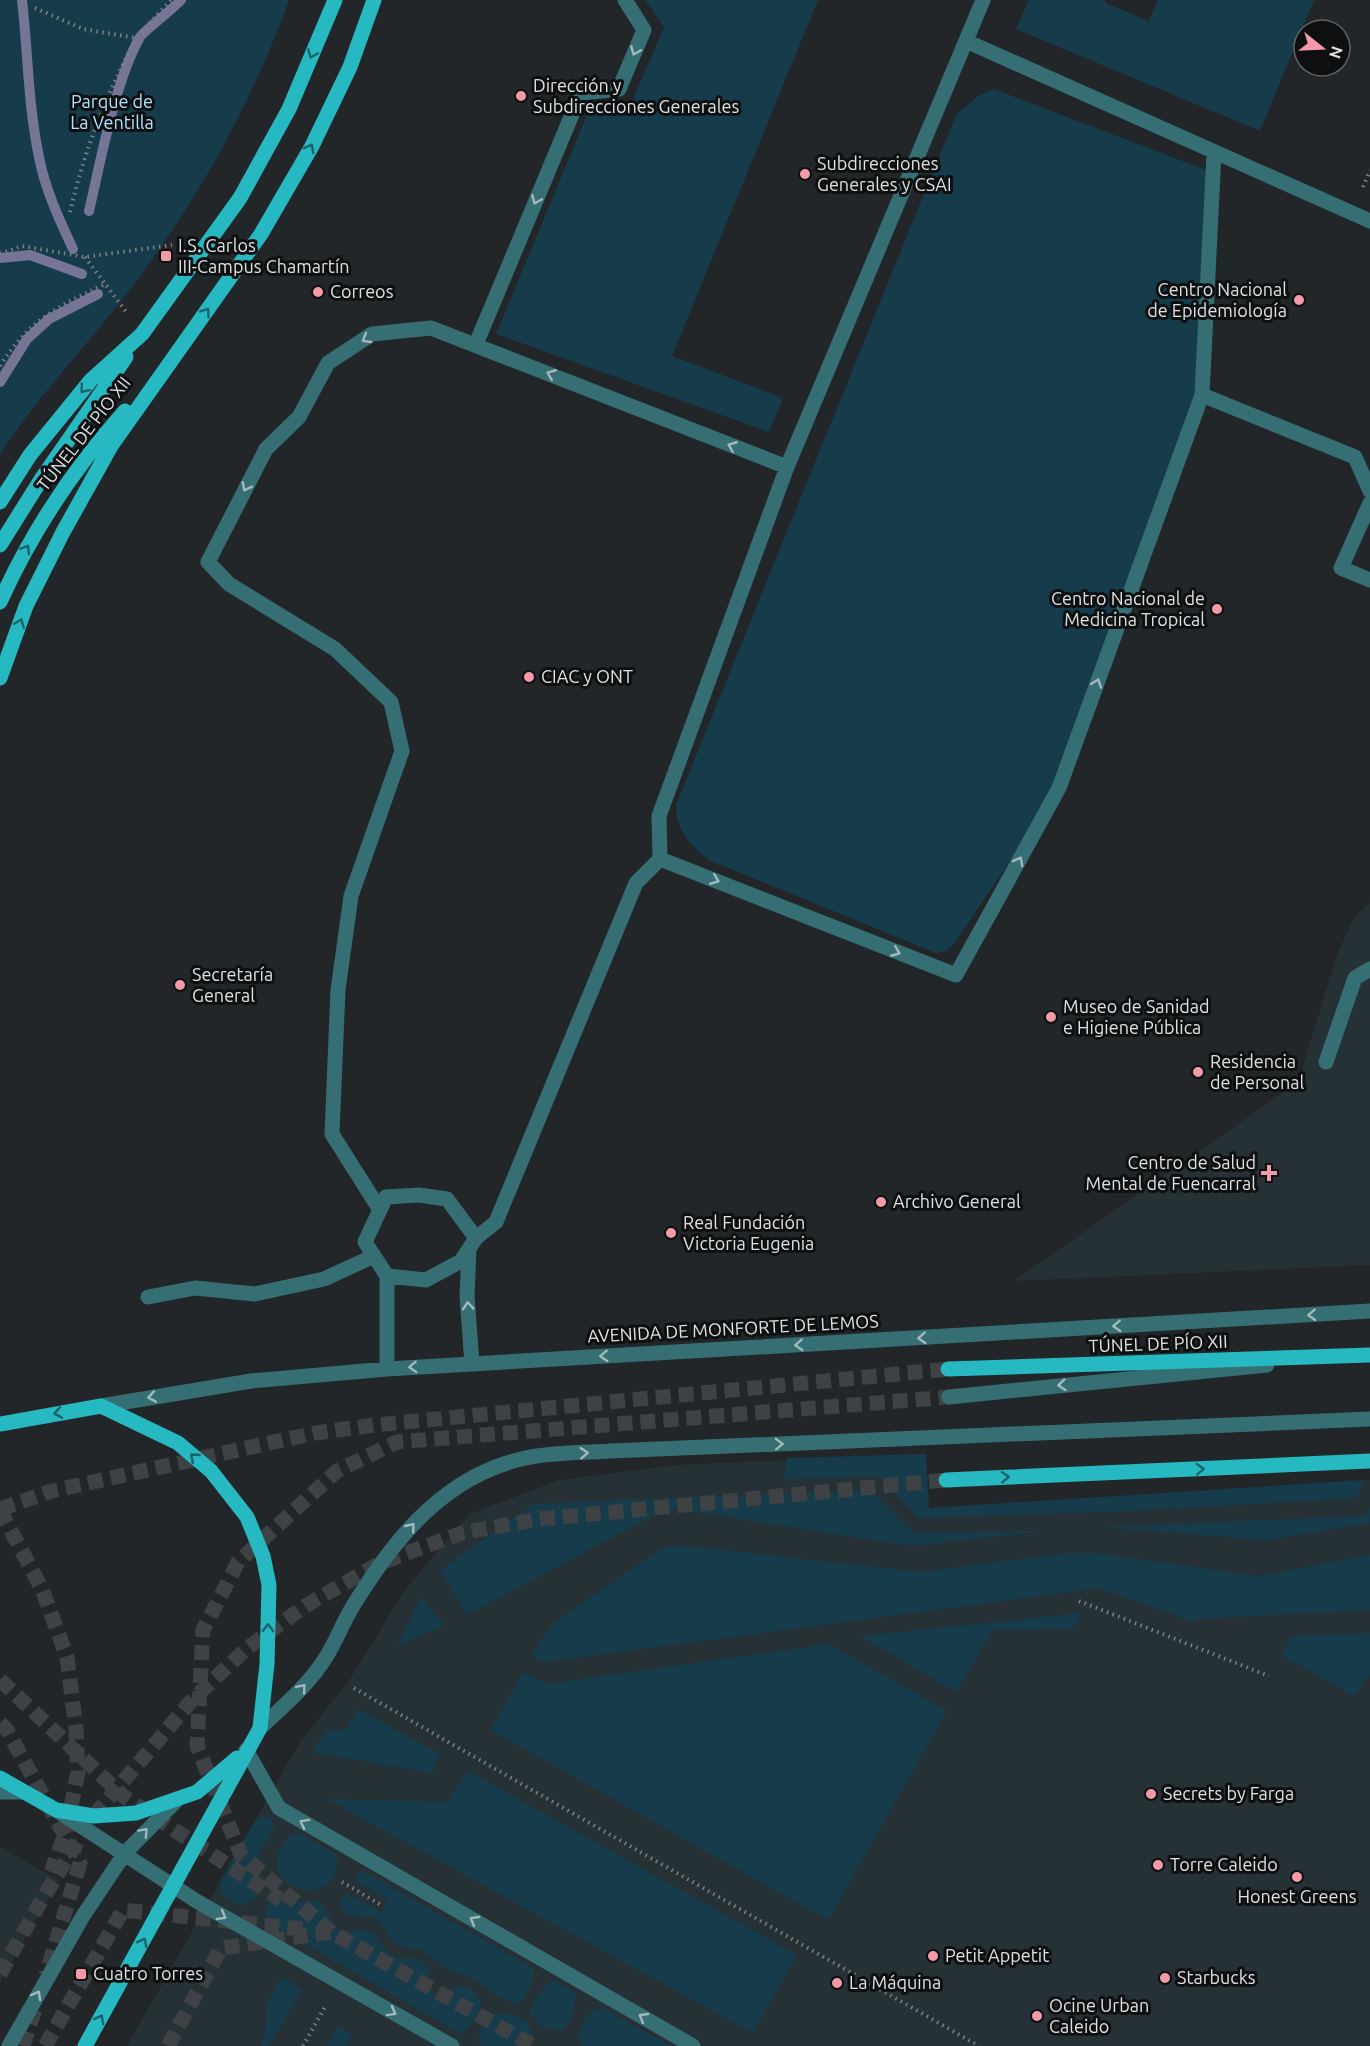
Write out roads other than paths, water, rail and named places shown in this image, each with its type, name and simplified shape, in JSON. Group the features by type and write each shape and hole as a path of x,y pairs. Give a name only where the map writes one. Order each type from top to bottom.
{"main road":[{"path":"0,502 30,455 91,380 142,334 240,198 289,109 335,0"},
{"path":"0,678 26,606 63,532 111,446 261,234 312,146 350,67 375,0"},
{"name":"TÚNEL DE PÍO XII","path":"0,545 42,478 142,334"},
{"name":"TÚNEL DE PÍO XII","path":"0,602 18,563 58,495 101,438 171,359"},
{"name":"TÚNEL DE PÍO XII","path":"948,1369 1370,1355"},
{"path":"85,2046 260,1728 267,1664 269,1585 263,1556 247,1517 211,1471 178,1443 101,1406"},
{"name":"AVENIDA DE MONFORTE DE LEMOS","path":"8,1422 101,1406"},
{"path":"0,1416 8,1422 0,1435"},
{"path":"946,1480 1370,1461"},
{"path":"0,1778 56,1810 94,1816 136,1813 197,1792 246,1750"}],"street":[{"path":"476,344 581,93 619,89 644,30 625,0"},
{"path":"387,1276 426,1280 461,1261 473,1242 496,1222 636,882 660,859 659,816 786,467 983,0"},
{"path":"966,41 1370,221"},
{"path":"660,859 956,975 1059,788 1202,395 1214,153"},
{"path":"380,1210 332,1134 338,990 351,896 402,751 391,702 334,649 229,584 208,562 266,449 299,417 328,363 372,334 431,328 786,467"},
{"path":"1202,395 1355,457 1370,491"},
{"path":"1370,503 1341,568 1370,580"},
{"path":"1326,1062 1355,978 1370,969"},
{"path":"387,1369 387,1276 364,1242 386,1197 419,1196 447,1199 473,1242 467,1296 472,1364"},
{"path":"148,1298 195,1288 255,1294 324,1279 374,1256"},
{"name":"AVENIDA DE MONFORTE DE LEMOS","path":"101,1406 251,1380 387,1369 1370,1311"},
{"path":"949,1397 1330,1358"},
{"path":"260,1728 297,1695 322,1664 358,1597 384,1559 421,1515 461,1483 508,1462 611,1451 1370,1419"},
{"path":"246,1750 279,1808 693,2046"},
{"path":"0,1792 23,1792"},
{"path":"9,2046 83,1916 125,1853 178,1799"},
{"path":"56,1810 198,1902 452,2046"}],"waterway":[{"path":"22,0 30,98 39,157 49,192 73,249"},
{"path":"89,211 116,98 131,55 140,37 181,0"},
{"path":"0,258 30,255 82,274"},
{"path":"0,382 27,339 49,319 98,294"}],"tunnel":[{"path":"0,1509 52,1491 315,1433 375,1425 948,1369"},
{"path":"331,1932 241,1855 197,1746 203,1630 238,1562 337,1471 397,1442 949,1397"},
{"path":"0,1974 92,1818 193,1699 246,1649 305,1606 380,1563 462,1533 540,1519 946,1480"},
{"path":"0,1510 42,1589 67,1657 76,1729 78,1772 66,1832 51,1872"},
{"path":"0,1680 123,1796 281,1900"},
{"path":"0,1723 7,1730 80,1863 46,1975"},
{"path":"45,2046 123,1910 310,1930"},
{"path":"168,2046 221,1948 331,1932 534,2046"},
{"path":"23,2046 37,2003"}],"place":[{"name":"Dirección y Subdirecciones Generales","path":"521,96"},
{"name":"Subdirecciones Generales y CSAI","path":"805,174"},
{"name":"I.S. Carlos III-Campus Chamartín","path":"166,256"},
{"name":"Correos","path":"318,292"},
{"name":"Centro Nacional de Epidemiología","path":"1299,300"},
{"name":"Centro Nacional de Medicina Tropical","path":"1217,609"},
{"name":"CIAC y ONT","path":"529,677"},
{"name":"Secretaría General","path":"180,985"},
{"name":"Museo de Sanidad e Higiene Pública","path":"1051,1017"},
{"name":"Residencia de Personal","path":"1198,1072"},
{"name":"Centro de Salud Mental de Fuencarral","path":"1269,1173"},
{"name":"Archivo General","path":"881,1202"},
{"name":"Real Fundación Victoria Eugenia","path":"671,1233"},
{"name":"Secrets by Farga","path":"1151,1794"},
{"name":"Torre Caleido","path":"1158,1865"},
{"name":"Honest Greens","path":"1297,1877"},
{"name":"Petit Appetit","path":"933,1956"},
{"name":"Cuatro Torres","path":"81,1974"},
{"name":"Starbucks","path":"1165,1978"},
{"name":"La Máquina","path":"837,1983"},
{"name":"Ocine Urban Caleido","path":"1037,2016"}],"park label":[{"name":"Parque de La Ventilla","path":"112,112"}]}
